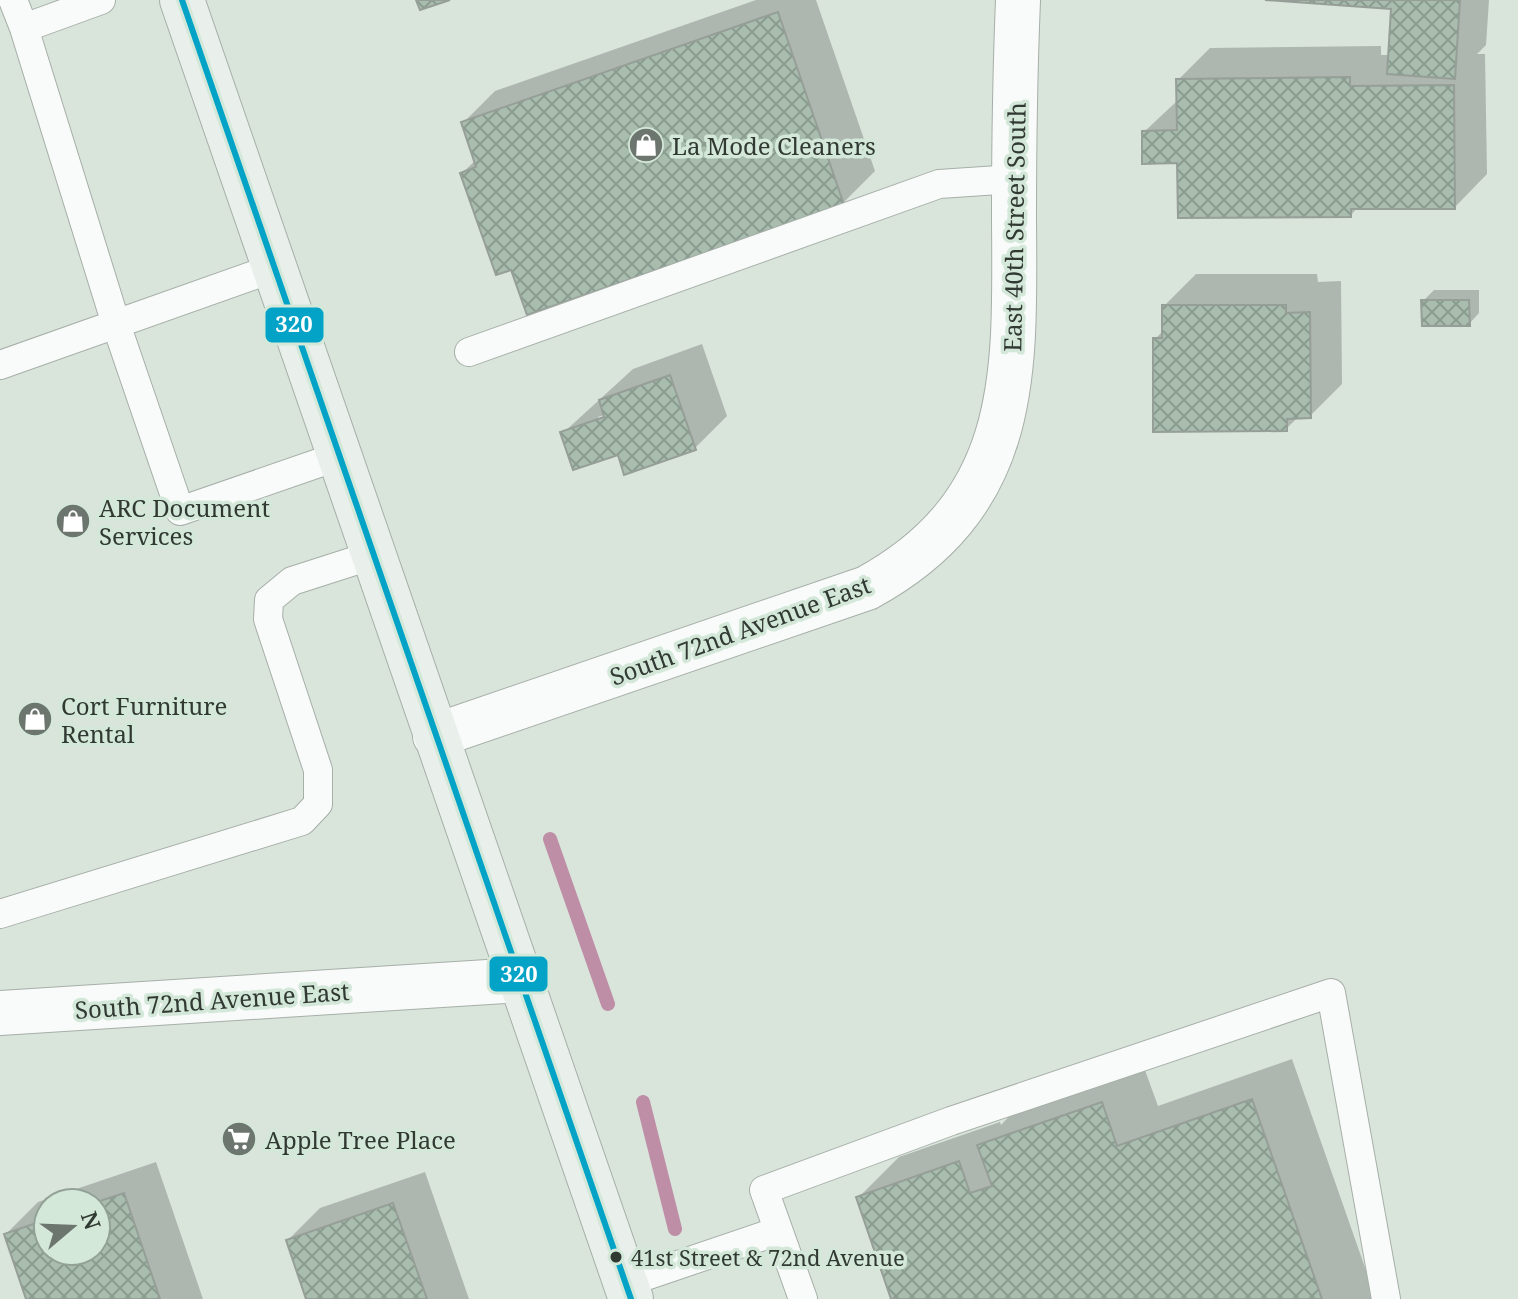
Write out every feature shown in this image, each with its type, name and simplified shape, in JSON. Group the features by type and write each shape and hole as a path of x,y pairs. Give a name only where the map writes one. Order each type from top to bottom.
{"main road":[{"path":"182,0 628,1291"}],"street":[{"name":"East 40th Street South","path":"993,452 1009,400 1015,340 1014,179 1018,0"},
{"name":"South 72nd Avenue East","path":"435,736 867,588 900,570 948,526 974,490 993,452"},
{"name":"South 72nd Avenue East","path":"0,1013 520,980"}],"lane":[{"path":"13,0 116,324 180,511 339,456"},
{"path":"24,28 101,0"},
{"path":"469,352 939,184 1014,179"},
{"path":"0,365 274,268"},
{"path":"0,914 302,821 318,804 318,770 268,619 269,600 292,581 373,555"},
{"path":"803,1299 764,1190 951,1121 1331,993 1386,1299"},
{"path":"628,1291 778,1231"}],"building":[{"path":"416,0 450,0 420,10"},
{"path":"1265,0 1460,0 1455,79 1387,74 1391,9"},
{"name":"La Mode Cleaners","path":"778,12 844,205 527,315 511,270 496,275 460,173 476,167 461,122"},
{"path":"1350,77 1350,86 1454,85 1455,209 1351,209 1351,217 1178,218 1177,163 1142,164 1142,131 1177,130 1176,79"},
{"path":"1421,300 1469,300 1470,326 1422,326"},
{"path":"1162,305 1286,305 1286,313 1310,312 1311,418 1287,419 1287,431 1153,432 1153,338 1162,338"},
{"path":"670,375 696,450 624,475 618,455 573,470 560,432 604,417 599,400"},
{"path":"1252,1099 1322,1299 891,1299 856,1197 959,1161 970,1193 992,1186 977,1145 1102,1102 1117,1146"},
{"path":"124,1193 160,1299 26,1299 4,1234 32,1224 32,1267 112,1267 112,1197"},
{"path":"393,1203 427,1299 306,1299 286,1240"}],"waterway":[{"path":"550,839 608,1004"},
{"path":"643,1102 675,1229"}],"transit line":[{"name":"320","path":"182,0 631,1299"}],"place":[{"name":"La Mode Cleaners","path":"646,145"},
{"name":"ARC Document Services","path":"73,521"},
{"name":"Cort Furniture Rental","path":"35,719"},
{"name":"Apple Tree Place","path":"239,1139"},
{"name":"41st Street & 72nd Avenue","path":"616,1257"}]}
